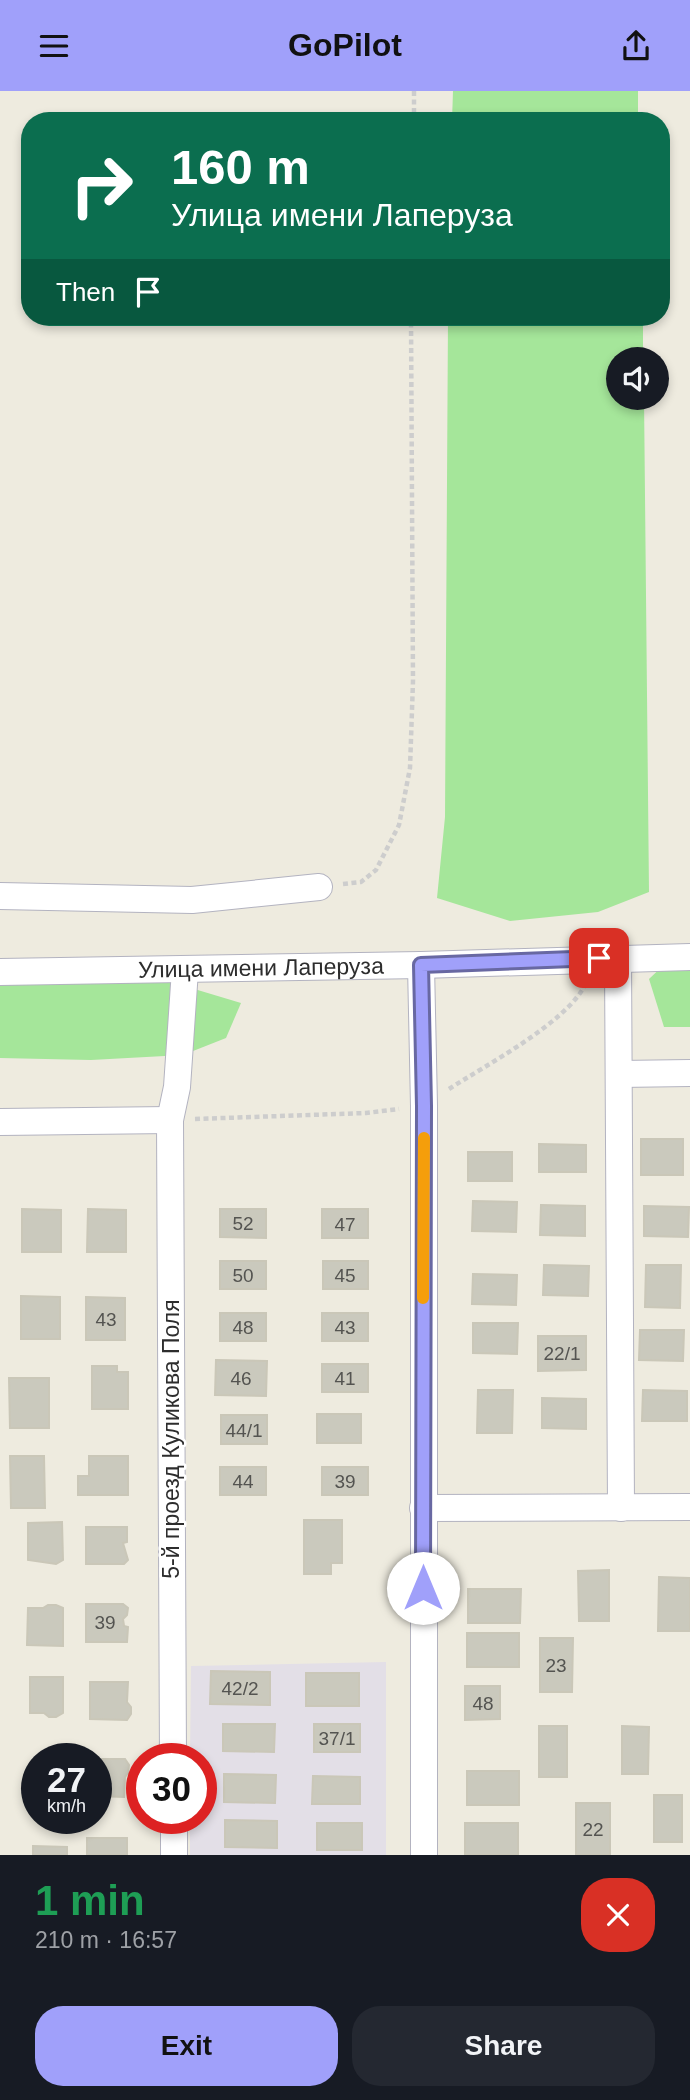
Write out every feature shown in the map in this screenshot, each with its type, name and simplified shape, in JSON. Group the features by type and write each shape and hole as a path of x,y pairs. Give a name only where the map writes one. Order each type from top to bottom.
{"street":[{"path":"0,897 192,900 319,887"},
{"name":"Улица имени Лаперуза","path":"0,972 421,965 690,957"},
{"path":"618,958 621,1508"},
{"path":"421,965 424,1106 424,1855"},
{"name":"5-й проезд Куликова Поля","path":"173,1743 170,1120 177,1087 185,970"},
{"path":"619,1074 690,1073"},
{"path":"0,1122 170,1120"},
{"path":"423,1508 690,1507"},
{"path":"174,1834 174,1855"}],"path":[{"path":"414,91 414,112"},
{"path":"319,887 361,882 376,870 399,825 410,768 413,681 411,326"}],"shaded area":[{"path":"386,1662 386,1855 190,1855 190,1834 217,1834 217,1743 190,1743 191,1666"}],"green space":[{"path":"453,91 638,91 638,112 452,112"},
{"path":"448,326 643,326 643,347 606,347 606,410 644,410 649,892 598,912 510,921 437,898 445,817"},
{"path":"666,963 690,964 690,1027 664,1027 649,979"},
{"path":"141,973 241,1003 226,1038 183,1055 91,1060 0,1058 0,979"}],"building":[{"path":"641,1139 683,1139 683,1175 641,1175"},
{"path":"539,1144 586,1145 586,1172 539,1172"},
{"path":"468,1152 512,1152 512,1181 468,1181"},
{"path":"473,1201 517,1202 516,1232 472,1231"},
{"path":"541,1205 585,1206 585,1236 540,1235"},
{"path":"644,1206 689,1207 688,1237 644,1236"},
{"path":"22,1209 61,1210 61,1252 22,1252"},
{"path":"88,1209 126,1210 126,1252 87,1252"},
{"path":"220,1209 266,1209 266,1238 220,1237"},
{"path":"322,1209 368,1209 368,1238 322,1238"},
{"path":"220,1261 266,1261 266,1289 220,1289"},
{"path":"323,1261 368,1261 368,1289 323,1289"},
{"path":"544,1265 589,1266 588,1296 543,1295"},
{"path":"646,1265 681,1265 680,1308 645,1307"},
{"path":"473,1274 517,1275 516,1305 472,1304"},
{"path":"21,1296 60,1297 60,1339 21,1339"},
{"path":"86,1297 125,1298 125,1340 86,1340"},
{"path":"220,1313 266,1313 266,1341 220,1341"},
{"path":"322,1313 368,1313 368,1341 322,1341"},
{"path":"473,1323 518,1323 517,1354 473,1353"},
{"path":"640,1330 684,1330 683,1361 639,1360"},
{"path":"538,1336 586,1336 586,1370 538,1371"},
{"path":"216,1360 267,1361 266,1396 215,1395"},
{"path":"322,1364 368,1364 368,1392 322,1392"},
{"path":"92,1366 117,1366 117,1372 128,1372 128,1409 92,1409"},
{"path":"9,1378 49,1378 49,1428 10,1428"},
{"path":"478,1390 513,1390 512,1433 477,1433"},
{"path":"643,1390 687,1391 687,1421 642,1421"},
{"path":"542,1398 586,1399 586,1429 542,1428"},
{"path":"317,1414 361,1414 361,1443 317,1443"},
{"path":"221,1415 267,1415 267,1444 221,1444"},
{"path":"10,1456 44,1456 45,1508 11,1508"},
{"path":"89,1456 128,1456 128,1495 78,1495 78,1476 89,1476"},
{"path":"220,1467 266,1467 266,1495 220,1495"},
{"path":"322,1467 368,1467 368,1495 322,1495"},
{"path":"304,1520 342,1520 342,1563 331,1563 331,1574 304,1574"},
{"path":"62,1522 63,1560 56,1564 28,1560 28,1523"},
{"path":"86,1527 127,1527 127,1542 123,1543 128,1560 124,1564 86,1564"},
{"path":"609,1570 609,1621 579,1621 578,1571"},
{"path":"659,1577 690,1578 690,1631 658,1631"},
{"path":"468,1589 521,1589 520,1623 468,1623"},
{"path":"86,1604 123,1604 128,1608 123,1619 124,1626 128,1627 127,1642 86,1642"},
{"path":"48,1605 63,1608 63,1646 27,1645 28,1608 43,1608"},
{"path":"467,1633 519,1633 519,1667 467,1667"},
{"path":"540,1638 573,1638 572,1692 540,1692"},
{"path":"211,1671 270,1672 270,1705 210,1704"},
{"path":"306,1673 359,1673 359,1706 306,1706"},
{"path":"30,1677 63,1677 63,1713 49,1717 44,1713 30,1713"},
{"path":"90,1682 128,1682 127,1702 131,1707 131,1714 127,1720 90,1719"},
{"path":"465,1686 500,1686 500,1719 465,1720"},
{"path":"223,1724 275,1724 274,1752 223,1751"},
{"path":"314,1724 360,1724 360,1752 314,1752"},
{"path":"539,1726 567,1726 567,1777 539,1777"},
{"path":"622,1726 649,1727 648,1774 622,1774"},
{"path":"112,1759 126,1760 124,1797 112,1797"},
{"path":"467,1771 519,1771 519,1805 467,1805"},
{"path":"224,1774 276,1775 275,1803 224,1802"},
{"path":"313,1776 360,1777 360,1804 312,1804"},
{"path":"654,1795 682,1795 682,1842 654,1842"},
{"path":"576,1803 610,1803 610,1855 576,1855"},
{"path":"225,1820 277,1821 277,1848 225,1847"},
{"path":"317,1823 362,1823 362,1850 317,1850"},
{"path":"465,1823 518,1823 518,1855 465,1855"},
{"path":"87,1838 127,1838 127,1855 87,1855"},
{"path":"33,1846 67,1847 67,1855 33,1855"}],"slow traffic":[{"path":"423,1298 424,1138"}],"route":[{"path":"423,1588 424,1106 421,965 599,958"}]}
